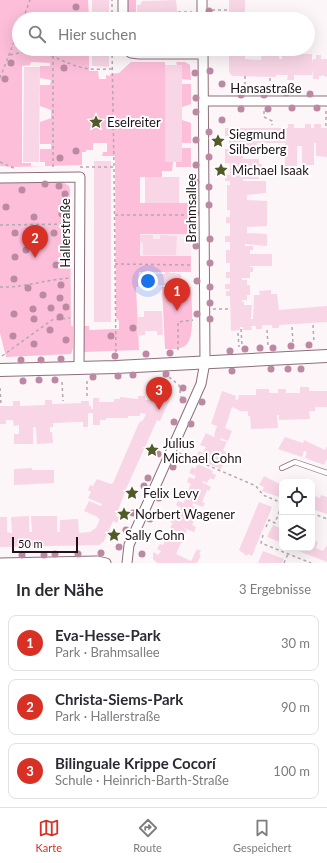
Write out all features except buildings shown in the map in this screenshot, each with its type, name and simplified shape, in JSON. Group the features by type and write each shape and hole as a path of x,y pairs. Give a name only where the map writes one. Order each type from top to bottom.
{"main road":[{"path":"0,370 79,369 327,356"}],"street":[{"path":"123,0 123,12"},
{"path":"202,0 202,12"},
{"name":"Brahmsallee","path":"127,563 129,545 201,384 205,362 203,56"},
{"name":"Hansastraße","path":"204,101 327,101"},
{"name":"Hallerstraße","path":"0,178 80,177 79,369"},
{"path":"0,563 97,561 106,563"}],"lane":[{"path":"282,468 295,462 327,473"}],"path":[{"path":"26,12 30,0"},
{"path":"112,0 112,12"},
{"path":"212,10 227,10"},
{"path":"178,12 192,12"},
{"path":"0,78 12,49"},
{"path":"54,177 53,56 84,69 112,69"},
{"path":"112,56 116,367"},
{"path":"245,76 245,91"},
{"path":"270,78 270,91"},
{"path":"264,111 264,117 272,121 272,125"},
{"path":"326,111 326,126"},
{"path":"0,162 16,168 16,177"},
{"path":"76,168 114,167"},
{"path":"115,215 193,215"},
{"path":"0,225 80,224"},
{"path":"115,264 192,265"},
{"path":"0,287 19,287 48,279 79,278"},
{"path":"213,309 228,309"},
{"path":"2,356 52,320 79,317"},
{"path":"178,350 178,322 193,320"},
{"path":"313,325 314,343"},
{"path":"292,327 293,344"},
{"path":"241,329 242,346"},
{"path":"268,330 268,345"},
{"path":"238,333 238,346"},
{"path":"169,377 179,385 182,396"},
{"path":"87,381 88,399"},
{"path":"62,382 63,401"},
{"path":"0,388 1,404"},
{"path":"171,449 256,486 263,495 279,502"},
{"path":"266,527 269,520 275,523 279,512"},
{"path":"315,514 327,519"},
{"path":"263,535 261,543 311,563"},
{"path":"284,563 288,553"}],"shaded area":[{"path":"0,0 88,0 89,12 12,12 12,56 89,56 89,71 98,71 99,79 106,79 106,75 110,76 110,74 119,73 131,62 165,62 165,162 173,162 172,171 162,171 162,177 140,177 140,203 191,203 191,234 140,234 140,256 191,256 191,272 139,272 138,287 136,287 139,350 83,352 81,326 89,326 89,330 119,329 119,321 116,318 115,156 102,156 103,152 107,152 107,143 93,143 93,150 86,150 86,152 82,152 82,165 13,167 0,166","holes":["31,62 50,63 50,66 40,66 40,78 51,80 50,85 40,85 40,106 51,110 51,118 40,122 40,144 51,144 51,149 40,149 40,162 45,162 45,166 31,166 31,163 22,163 22,66 30,65"]},
{"path":"127,0 136,0 136,12 127,12"},
{"path":"176,62 185,62 190,65 191,80 182,79"},
{"path":"182,84 191,84 191,104 182,107"},
{"path":"182,120 191,123 191,143 182,143"},
{"path":"182,148 191,148 191,167 176,167 176,162"},
{"path":"60,180 69,186 70,190 71,326 73,326 73,348 71,354 6,357 0,333 0,182"},
{"path":"140,234 191,234 191,256 140,256"},
{"path":"162,287 191,287 191,334 189,341 181,348 165,349"}],"place":[{"name":"Eselreiter","path":"96,122"},
{"name":"Siegmund Silberberg","path":"218,141"},
{"name":"Michael Isaak","path":"221,170"},
{"name":"Christa-Siems-Park","path":"35,258"},
{"name":"Eva-Hesse-Park","path":"177,311"},
{"name":"Bilinguale Krippe Cocorí","path":"159,410"},
{"name":"Julius Michael Cohn","path":"152,450"},
{"name":"Felix Levy","path":"132,493"},
{"name":"Norbert Wagener","path":"124,514"},
{"name":"Sally Cohn","path":"114,535"}]}
